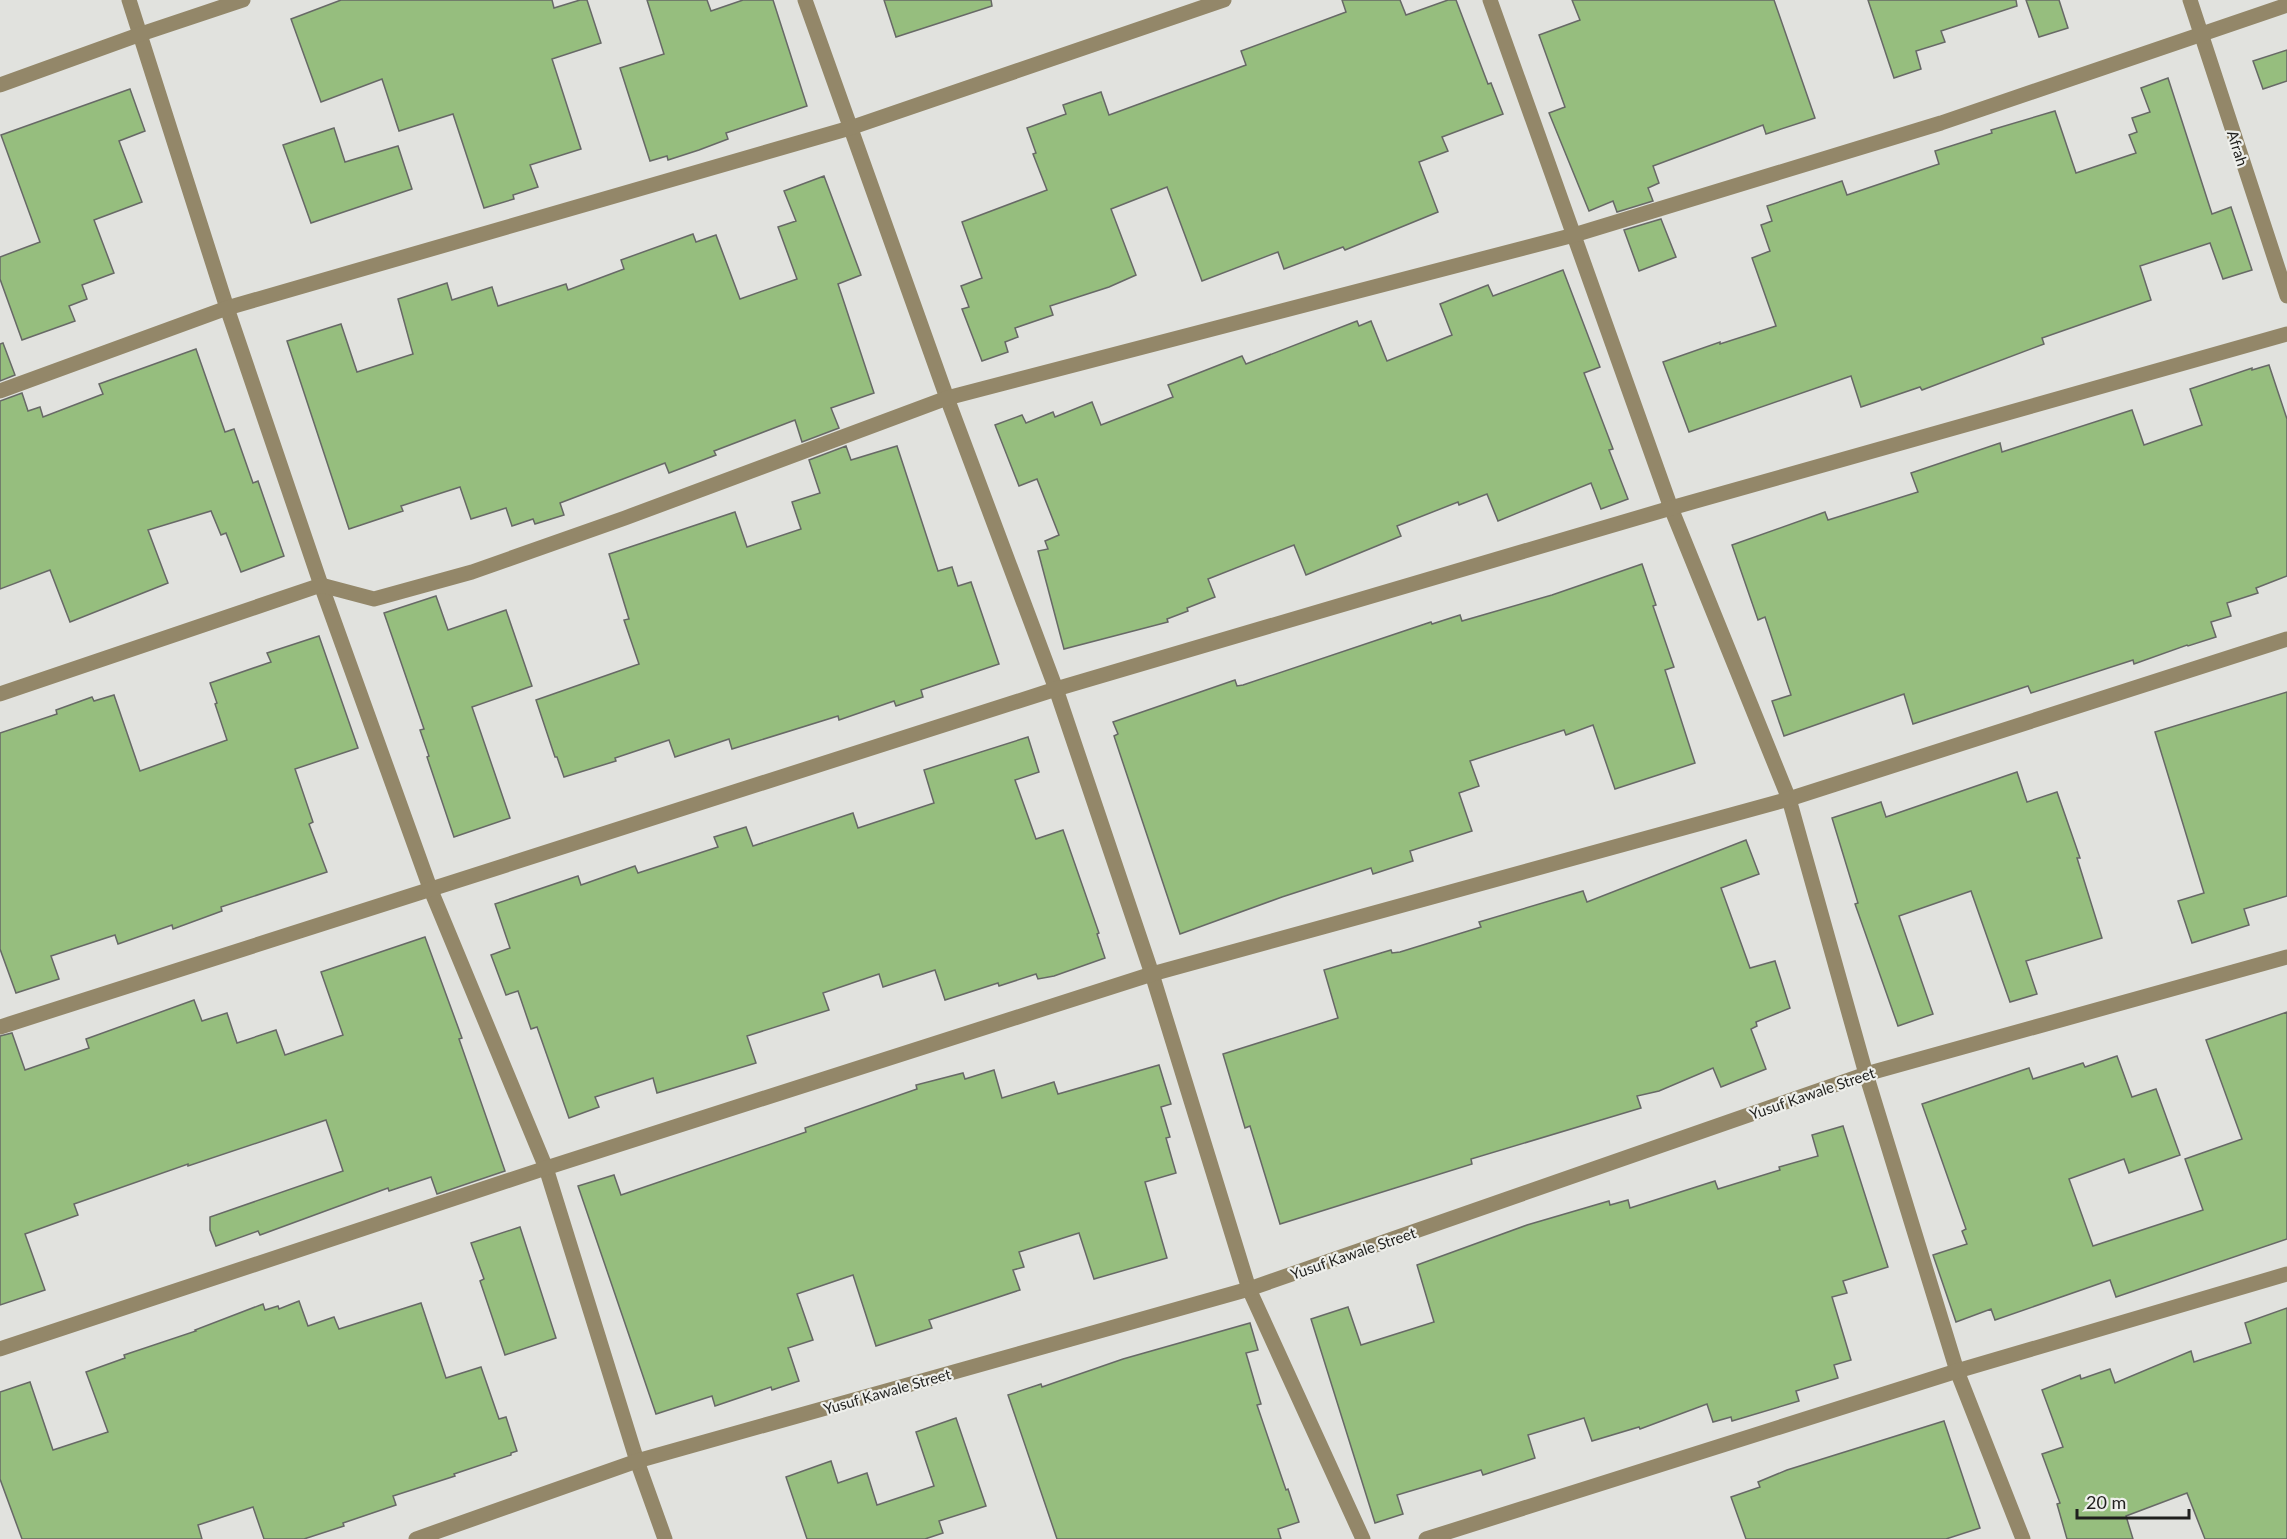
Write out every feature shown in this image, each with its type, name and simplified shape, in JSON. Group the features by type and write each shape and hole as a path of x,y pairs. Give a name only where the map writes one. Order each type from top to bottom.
{"street":[{"path":"129,0 227,308 321,585 430,888 546,1168 637,1461 665,1539"},
{"path":"0,85 243,0"},
{"path":"805,0 947,398 1056,689 1152,974 1249,1290 1363,1539"},
{"path":"0,391 227,308 850,128 1224,0"},
{"path":"1490,0 1671,508 1789,799 1866,1074 1957,1371 2023,1539"},
{"name":"Afrah","path":"2190,0 2287,296"},
{"path":"0,693 321,585 374,599 472,572 626,518 947,398 1574,235 1941,123 2287,5"},
{"path":"0,1027 1056,689 1671,508 2287,334"},
{"path":"0,1349 546,1168 1152,974 1789,799 2287,639"},
{"name":"Yusuf Kawale Street","path":"416,1539 637,1461 1249,1290 1866,1074 2287,957"},
{"path":"1426,1539 1957,1371 2287,1274"}],"building":[{"path":"341,0 552,0 554,8 587,0 601,43 552,59 581,149 530,165 538,187 513,195 514,199 484,208 453,114 399,131 382,79 321,102 291,19"},
{"path":"647,0 707,0 711,11 743,0 773,0 807,106 726,133 728,139 699,150 668,160 667,156 650,161 620,68 664,54"},
{"path":"884,0 991,0 992,6 896,37"},
{"path":"1342,0 1400,0 1406,15 1448,0 1456,0 1488,84 1491,83 1503,114 1442,137 1448,151 1419,162 1438,212 1345,250 1343,247 1284,269 1278,252 1202,281 1167,187 1111,209 1136,275 1109,287 1050,306 1053,315 1015,328 1018,337 1005,342 1008,352 982,361 962,309 969,307 961,286 982,278 962,222 1047,190 1033,154 1036,153 1027,128 1066,114 1063,105 1101,92 1109,115 1246,65 1241,51 1346,12"},
{"path":"1572,0 1774,0 1815,118 1766,134 1763,125 1653,166 1659,183 1648,188 1653,201 1617,212 1613,201 1589,211 1549,113 1565,107 1539,35 1580,20"},
{"path":"1868,0 2016,0 2017,6 1941,31 1945,42 1916,51 1921,69 1894,78"},
{"path":"2026,0 2059,0 2068,28 2039,37"},
{"path":"2287,50 2287,81 2263,89 2253,61"},
{"path":"2168,78 2212,214 2231,207 2252,270 2223,279 2210,243 2140,266 2151,300 2042,338 2044,344 1922,390 1920,387 1861,407 1851,376 1689,432 1663,362 1776,326 1752,258 1770,251 1761,225 1772,221 1767,206 1842,181 1847,195 1939,164 1935,151 1992,133 1991,130 2055,111 2076,173 2136,153 2129,135 2137,132 2132,118 2150,112 2141,88"},
{"path":"130,89 145,131 119,141 142,202 94,220 114,273 82,285 87,299 69,306 75,321 22,340 0,279 0,257 40,242 1,135"},
{"path":"334,128 345,162 398,146 412,189 311,223 283,145"},
{"path":"824,176 861,275 838,284 874,393 831,408 839,428 802,442 795,420 714,451 716,455 669,473 665,463 560,503 564,515 535,524 533,519 512,526 506,508 471,519 460,487 401,506 403,511 349,529 287,341 341,324 357,372 413,354 398,299 447,283 452,300 492,287 498,306 566,284 568,290 624,269 621,260 693,234 696,242 716,235 740,299 797,279 778,227 796,221 784,191"},
{"path":"1661,219 1676,257 1639,271 1624,230"},
{"path":"1563,270 1600,367 1584,373 1613,449 1609,450 1628,499 1601,509 1591,483 1498,521 1487,494 1459,505 1458,502 1397,526 1401,536 1306,575 1294,545 1208,579 1215,597 1187,608 1188,611 1167,619 1168,622 1064,649 1038,551 1048,549 1045,541 1059,535 1037,479 1019,486 995,425 1022,415 1026,423 1053,412 1055,417 1092,402 1101,425 1173,397 1168,385 1242,356 1246,364 1357,321 1359,326 1371,321 1387,361 1452,335 1440,304 1488,285 1493,296"},
{"path":"3,343 15,375 0,381 0,344"},
{"path":"196,349 225,432 234,429 253,483 258,481 284,556 241,572 226,533 221,535 211,511 148,530 168,583 70,622 50,570 0,589 0,401 22,393 28,411 40,407 43,417 103,394 99,384"},
{"path":"2269,365 2287,419 2287,576 2256,588 2258,593 2227,603 2231,616 2211,622 2216,637 2134,664 2133,660 2031,693 2028,686 1913,724 1904,694 1784,736 1772,701 1791,695 1765,617 1758,620 1732,545 1825,512 1828,520 1918,492 1911,473 2000,443 2002,452 2132,410 2144,445 2202,425 2190,389 2252,368 2252,370"},
{"path":"846,446 851,460 897,446 938,571 952,567 958,586 971,582 999,664 921,690 923,697 896,706 894,701 839,720 838,716 732,749 729,739 675,757 669,740 615,758 616,761 564,777 536,700 639,664 624,620 629,619 609,554 735,512 747,547 801,529 792,502 820,493 809,460"},
{"path":"1642,564 1656,605 1653,606 1674,667 1665,670 1695,763 1615,789 1593,725 1566,735 1564,730 1470,761 1479,786 1459,793 1472,831 1410,851 1413,861 1373,874 1371,868 1180,934 1114,736 1118,734 1113,722 1235,680 1237,686 1243,685 1431,622 1432,624 1460,615 1462,621 1552,595"},
{"path":"436,596 448,630 506,610 532,686 472,707 510,818 454,837 427,757 429,756 420,730 424,729 384,613"},
{"path":"319,636 358,748 295,769 313,822 309,824 327,872 221,907 222,911 173,929 172,925 118,944 115,935 51,956 59,979 16,993 0,949 0,733 57,714 56,710 92,697 94,701 114,695 140,771 227,740 210,683 271,662 267,653"},
{"path":"2287,692 2287,896 2244,909 2249,925 2192,943 2178,901 2204,893 2155,732"},
{"path":"1028,737 1039,772 1015,780 1036,839 1063,830 1099,933 1097,934 1105,958 1054,976 1038,979 1036,974 945,1000 935,970 883,987 879,974 823,993 829,1010 747,1036 756,1063 657,1093 653,1078 595,1097 599,1107 569,1118 537,1027 531,1029 518,991 506,995 491,955 510,948 495,904 578,876 581,885 635,866 638,873 718,847 714,837 746,827 753,846 853,813 858,828 934,803 924,770"},
{"path":"2017,772 2027,802 2057,792 2080,858 2077,858 2102,938 2026,961 2037,994 2010,1002 1971,891 1899,916 1933,1014 1898,1026 1855,904 1858,903 1832,818 1881,802 1886,817"},
{"path":"1746,840 1759,874 1721,888 1750,968 1775,961 1790,1008 1756,1022 1757,1026 1751,1029 1766,1069 1721,1087 1713,1068 1659,1091 1637,1096 1641,1108 1471,1159 1472,1164 1280,1224 1250,1126 1245,1128 1223,1054 1338,1018 1324,970 1391,950 1392,953 1400,952 1481,927 1479,922 1583,891 1587,902"},
{"path":"425,937 462,1038 459,1039 505,1171 437,1194 431,1177 389,1191 388,1188 260,1235 258,1231 216,1246 210,1230 210,1217 343,1171 326,1120 188,1166 188,1164 74,1204 78,1215 25,1234 45,1290 0,1305 0,1036 12,1033 25,1070 89,1048 86,1039 194,1000 202,1021 227,1013 237,1043 276,1030 285,1055 343,1035 321,972"},
{"path":"2287,1012 2287,1239 2116,1297 2110,1280 1995,1320 1991,1309 1956,1322 1933,1255 1967,1244 1962,1231 1966,1229 1922,1104 2029,1068 2033,1079 2083,1063 2085,1067 2117,1056 2132,1097 2156,1089 2180,1155 2129,1173 2124,1159 2069,1179 2093,1246 2203,1210 2185,1159 2242,1139 2206,1040"},
{"path":"1159,1065 1171,1104 1161,1107 1170,1137 1166,1138 1176,1173 1145,1182 1167,1258 1094,1279 1079,1233 1019,1252 1024,1267 1013,1270 1020,1290 929,1320 932,1328 876,1346 853,1275 797,1294 813,1340 788,1348 799,1381 772,1390 771,1387 715,1406 712,1396 656,1414 578,1186 614,1175 621,1195 806,1132 805,1128 917,1089 916,1085 963,1073 965,1079 994,1070 1002,1098 1054,1082 1058,1094"},
{"path":"1843,1126 1888,1267 1843,1281 1847,1293 1832,1297 1851,1360 1834,1365 1838,1378 1796,1391 1799,1401 1732,1421 1731,1417 1713,1422 1707,1404 1640,1429 1639,1427 1592,1441 1584,1418 1528,1435 1535,1458 1483,1475 1481,1470 1397,1495 1403,1514 1375,1523 1311,1319 1348,1307 1361,1345 1434,1322 1417,1265 1527,1225 1609,1201 1610,1205 1628,1200 1630,1208 1715,1181 1718,1189 1780,1170 1779,1167 1818,1156 1812,1135"},
{"path":"520,1227 556,1338 505,1355 480,1281 484,1279 471,1243"},
{"path":"299,1301 308,1326 334,1317 339,1329 421,1303 446,1378 481,1367 499,1419 506,1417 517,1451 454,1474 455,1476 393,1496 396,1505 304,1539 264,1539 253,1507 198,1525 202,1539 22,1539 0,1479 0,1392 30,1382 53,1450 108,1432 86,1372 125,1358 124,1355 196,1331 263,1304 265,1310 278,1306 279,1309"},
{"path":"2287,1308 2287,1539 2205,1539 2187,1493 2126,1516 2133,1539 2067,1539 2057,1504 2060,1503 2042,1454 2063,1447 2042,1390 2080,1375 2081,1379 2110,1369 2115,1383 2191,1351 2194,1362 2251,1343 2245,1323"},
{"path":"1250,1323 1258,1350 1246,1353 1261,1404 1257,1405 1299,1522 1278,1529 1281,1539 1057,1539 1008,1395 1041,1384 1042,1387 1123,1359"},
{"path":"956,1418 986,1506 939,1521 943,1533 925,1539 807,1539 786,1477 831,1461 838,1483 867,1473 877,1505 934,1486 916,1432"},
{"path":"1944,1421 1980,1528 1946,1539 1746,1539 1731,1497 1760,1487 1758,1482 1787,1470"}]}
